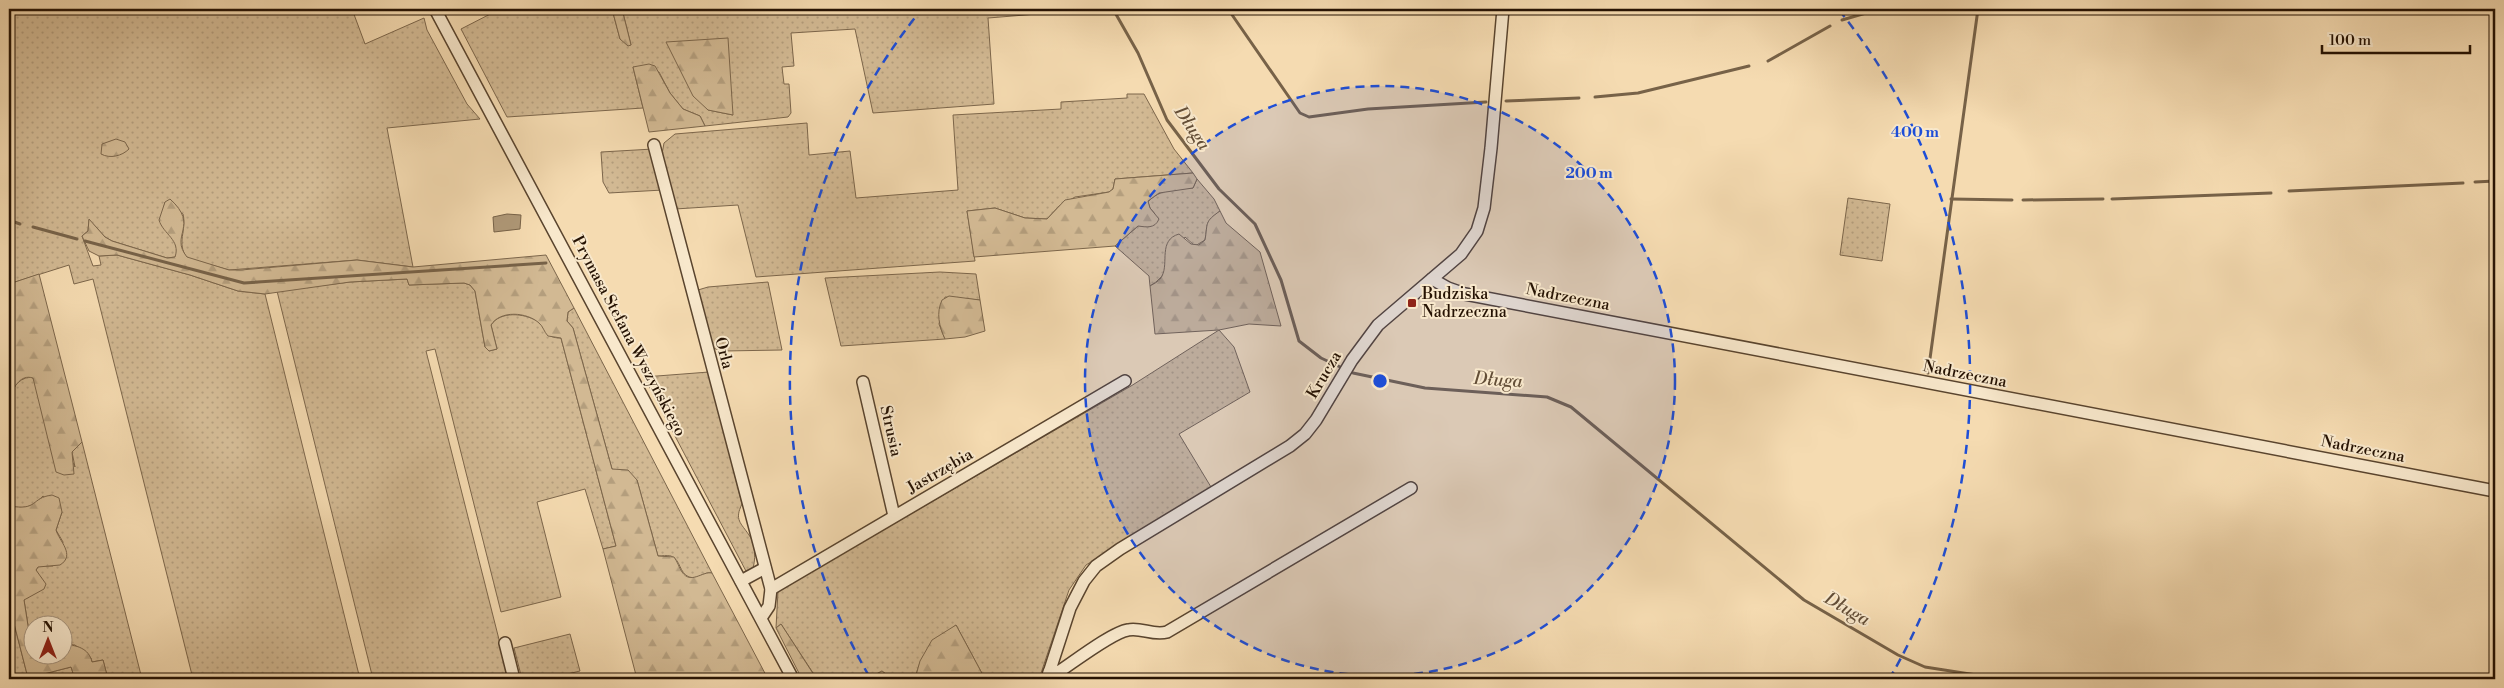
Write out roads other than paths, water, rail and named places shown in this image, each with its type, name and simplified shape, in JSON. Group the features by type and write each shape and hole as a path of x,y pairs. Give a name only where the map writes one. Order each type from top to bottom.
{"street":[{"name":"Prymasa Stefana Wyszyńskiego","path":"435,9 793,679"},
{"name":"Krucza","path":"1048,676 1070,608 1090,572 1120,549 1295,442 1316,420 1352,360 1378,326 1466,247 1477,231 1481,219 1493,128 1503,9"},
{"name":"Orla","path":"654,145 771,589"},
{"name":"Nadrzeczna","path":"1432,279 1448,288 1465,294 2495,491"},
{"name":"Jastrzębia","path":"771,589 1125,381"},
{"name":"Strusia","path":"863,382 894,516"},
{"path":"1048,676 1122,631 1135,629 1156,634 1167,632 1411,488"},
{"path":"741,581 765,568"},
{"path":"761,618 769,606 771,589"},
{"path":"505,643 514,679"}],"waterway":[{"name":"Długa","path":"1113,9 1138,53 1167,120 1219,189 1255,224 1281,280 1299,341 1321,358 1353,373 1425,388 1547,397 1571,407 1804,600 1898,655 1925,667 2002,679"},
{"path":"1228,9 1300,113 1309,117 1368,109 1486,102"},
{"path":"1842,20 1866,13 1973,9"},
{"path":"1928,373 1978,9"},
{"path":"1768,61 1830,26"},
{"path":"1595,97 1638,93 1749,66"},
{"path":"1506,101 1579,98"},
{"path":"2475,182 2495,181"},
{"path":"2289,191 2463,183"},
{"path":"2112,199 2271,193"},
{"path":"1951,199 2012,200"},
{"path":"2023,200 2103,199"},
{"path":"9,220 20,224"},
{"path":"33,227 77,239"},
{"path":"85,241 244,283 546,263"}],"place":[{"name":"Budziska Nadrzeczna","path":"1412,303"}]}
